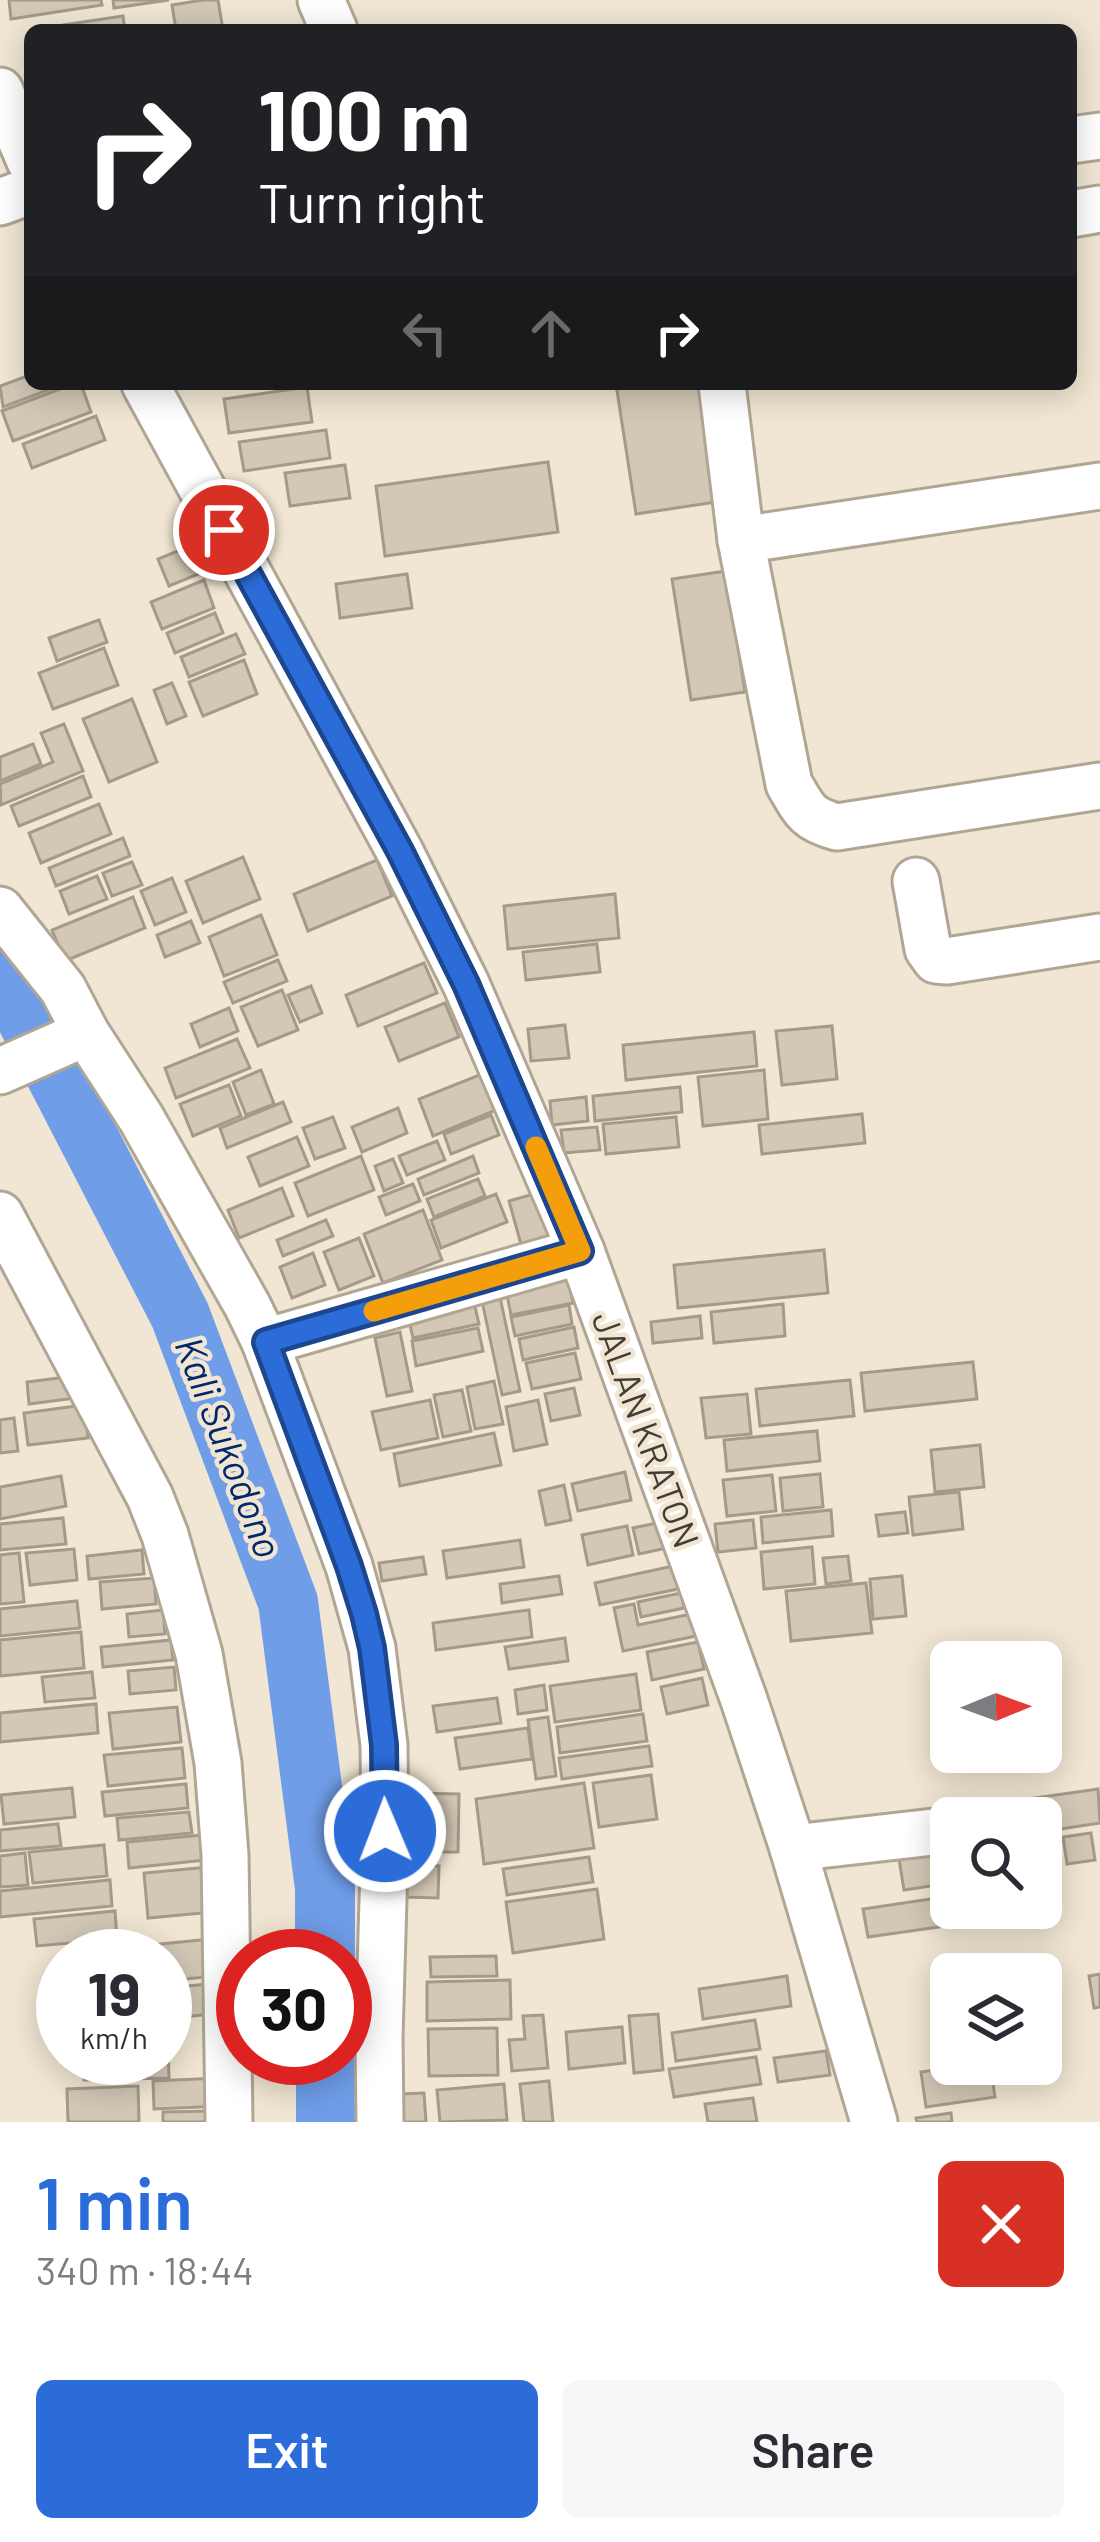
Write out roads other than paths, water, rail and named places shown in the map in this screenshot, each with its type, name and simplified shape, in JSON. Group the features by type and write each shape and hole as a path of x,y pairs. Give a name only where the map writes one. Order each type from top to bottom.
{"street":[{"path":"0,91 24,147"},
{"name":"JALAN KRATON","path":"148,390 400,851 466,984 580,1251 702,1580 793,1848 874,2122"},
{"path":"723,390 741,540 789,784 803,809 815,821 837,826 1100,786"},
{"path":"741,540 1100,486"},
{"path":"916,881 928,949 936,960 1100,937"},
{"path":"0,910 63,989 72,1040 141,1118 248,1305 349,1566 372,1648 384,1745 380,2122"},
{"path":"0,1070 72,1040"},
{"path":"0,1215 150,1497 199,1654 218,1763 225,1855 229,2122"},
{"path":"266,1342 580,1251"},
{"path":"793,1848 930,1832"}],"waterway":[{"name":"Kali Sukodono","path":"0,980 13,992 180,1315 288,1602 325,1888 325,1929"},
{"name":"Kali Sukodono","path":"326,2085 326,2122"}]}
